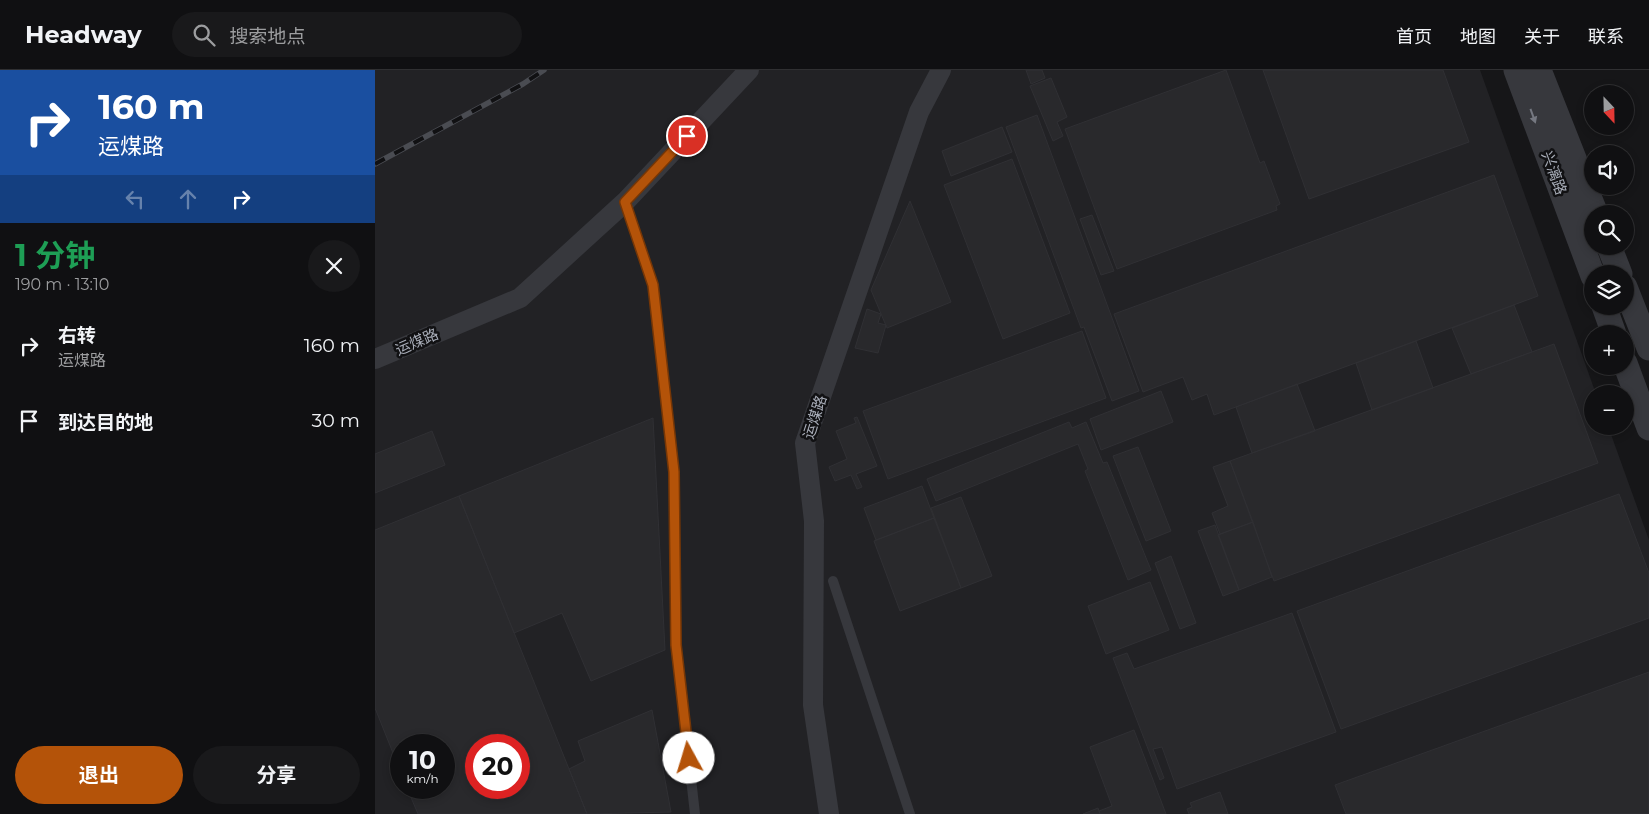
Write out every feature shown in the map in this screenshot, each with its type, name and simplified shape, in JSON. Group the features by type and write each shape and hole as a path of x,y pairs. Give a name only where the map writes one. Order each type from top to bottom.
{"street":[{"name":"运煤路","path":"375,359 520,298 625,202 749,70"},
{"name":"运煤路","path":"829,814 813,705 814,521 805,443 919,112 941,70"},
{"name":"兴漓路","path":"1516,70 1589,265"},
{"name":"兴漓路","path":"1539,70 1592,205"},
{"path":"1634,310 1649,348"},
{"path":"1629,375 1649,428"}],"lane":[{"path":"625,202 653,285 674,472 676,645 695,814"},
{"path":"833,581 910,814"}],"shaded area":[{"path":"375,70 1480,70 1584,360 1584,375 1589,375 1593,385 1584,385 1584,435 1611,435 1649,540 1649,814 375,814"}],"building":[{"path":"1026,70 1042,70 1045,78 1031,84"},
{"path":"1226,70 1260,163 1264,161 1280,204 1276,206 1277,210 1117,269 1065,129"},
{"path":"1263,70 1443,70 1469,142 1309,199"},
{"path":"1051,78 1067,117 1057,122 1063,136 1053,141 1030,86"},
{"path":"1037,115 1139,391 1112,401 1084,327 1081,328 1006,127"},
{"path":"1002,127 1012,152 951,176 942,151"},
{"path":"1012,159 1070,313 1003,339 944,185"},
{"path":"1494,175 1538,296 1214,415 1207,394 1192,400 1183,377 1143,392 1114,314"},
{"path":"910,201 951,302 887,328 871,290"},
{"path":"1092,215 1114,271 1101,275 1080,219"},
{"path":"1514,305 1532,352 1471,374 1452,328"},
{"path":"867,309 881,314 878,323 886,325 878,353 855,348"},
{"path":"1082,331 1106,398 888,479 863,411"},
{"path":"1416,341 1433,388 1372,410 1356,363"},
{"path":"1554,344 1584,425 1584,435 1588,435 1598,463 1274,581 1230,461"},
{"path":"1297,384 1315,431 1252,453 1236,407"},
{"path":"1161,391 1173,422 1101,450 1090,419"},
{"path":"857,417 877,466 856,474 862,487 857,489 851,475 835,481 829,467 847,459 836,431 856,423 854,418"},
{"path":"653,418 665,650 591,681 562,613 514,633 459,496"},
{"path":"1069,422 1072,428 1086,422 1103,463 1107,462 1151,570 1128,580 1085,471 1088,469 1078,444 936,501 927,479"},
{"path":"432,431 445,465 375,493 375,454"},
{"path":"1138,447 1171,531 1146,541 1113,456"},
{"path":"1230,461 1253,522 1220,534 1212,513 1228,506 1213,467"},
{"path":"922,486 934,518 876,540 864,508"},
{"path":"1619,494 1649,573 1649,618 1341,729 1297,611"},
{"path":"459,496 587,814 418,814 412,799 455,799 455,734 390,734 390,746 375,708 375,530"},
{"path":"961,497 992,576 961,588 931,508"},
{"path":"934,518 961,588 900,611 874,541"},
{"path":"1253,522 1272,577 1239,590 1218,535"},
{"path":"1215,525 1239,590 1223,596 1198,531"},
{"path":"1171,556 1196,623 1180,629 1155,563"},
{"path":"1150,582 1169,630 1106,654 1088,606"},
{"path":"1292,613 1336,732 1177,789 1162,747 1153,749 1164,778 1160,780 1113,658 1127,653 1134,669"},
{"path":"1649,672 1649,814 1346,814 1335,785"},
{"path":"652,710 671,812 587,814 569,769 585,761 578,741"},
{"path":"1134,730 1166,814 1100,814 1099,811 1112,806 1090,747"},
{"path":"1220,792 1228,814 1189,814 1187,809 1192,807 1190,803"},
{"path":"1098,808 1100,814 1083,814"}],"railway":[{"path":"375,164 523,84 544,70"}],"route":[{"path":"687,136 625,202 653,285 674,472 676,645 689,758"}]}
